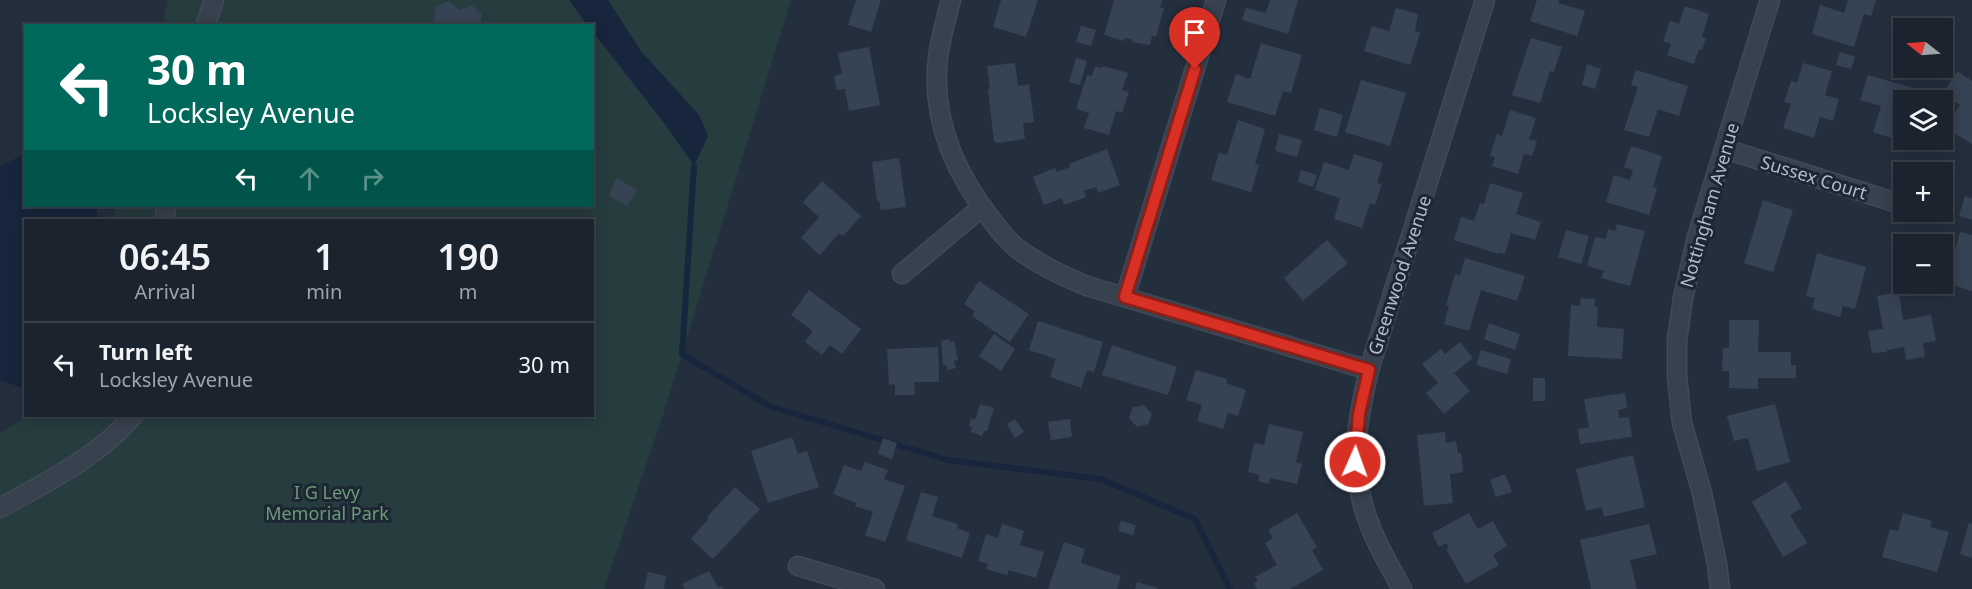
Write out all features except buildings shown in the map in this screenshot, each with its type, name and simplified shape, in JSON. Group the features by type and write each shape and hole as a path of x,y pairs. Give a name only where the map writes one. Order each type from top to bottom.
{"street":[{"path":"206,24 214,0"},
{"path":"951,0 938,57 937,85 940,114 949,149 964,181 1005,238 1021,252 1079,283 1369,370"},
{"path":"1125,297 1216,0"},
{"name":"Greenwood Avenue","path":"1397,587 1361,502 1356,475 1355,449 1359,414 1369,370 1485,0"},
{"name":"Nottingham Avenue","path":"1720,589 1702,493 1682,423 1677,377 1677,340 1683,298 1697,237 1770,0"},
{"name":"Sussex Court","path":"1725,150 1893,202"},
{"path":"902,274 982,207"},
{"path":"0,508 93,452 123,427 131,417"},
{"path":"798,566 875,589"}],"green space":[{"name":"I G Levy Memorial Park","path":"168,0 791,0 663,415 604,589 0,589 0,433 25,417 594,417 594,219 112,219 117,207 594,207 594,24 162,24"}],"water":[{"path":"569,0 608,0 641,51 699,115 708,136 694,166 664,123 594,33 594,24 586,24"},
{"path":"24,154 24,207 96,207 98,219 24,219 24,388 0,381 0,166"}],"waterway":[{"path":"694,166 682,354 769,406 948,460 1101,479 1195,519 1230,589"}],"route":[{"path":"1195,69 1125,297 1369,370 1359,414 1355,462"}]}
